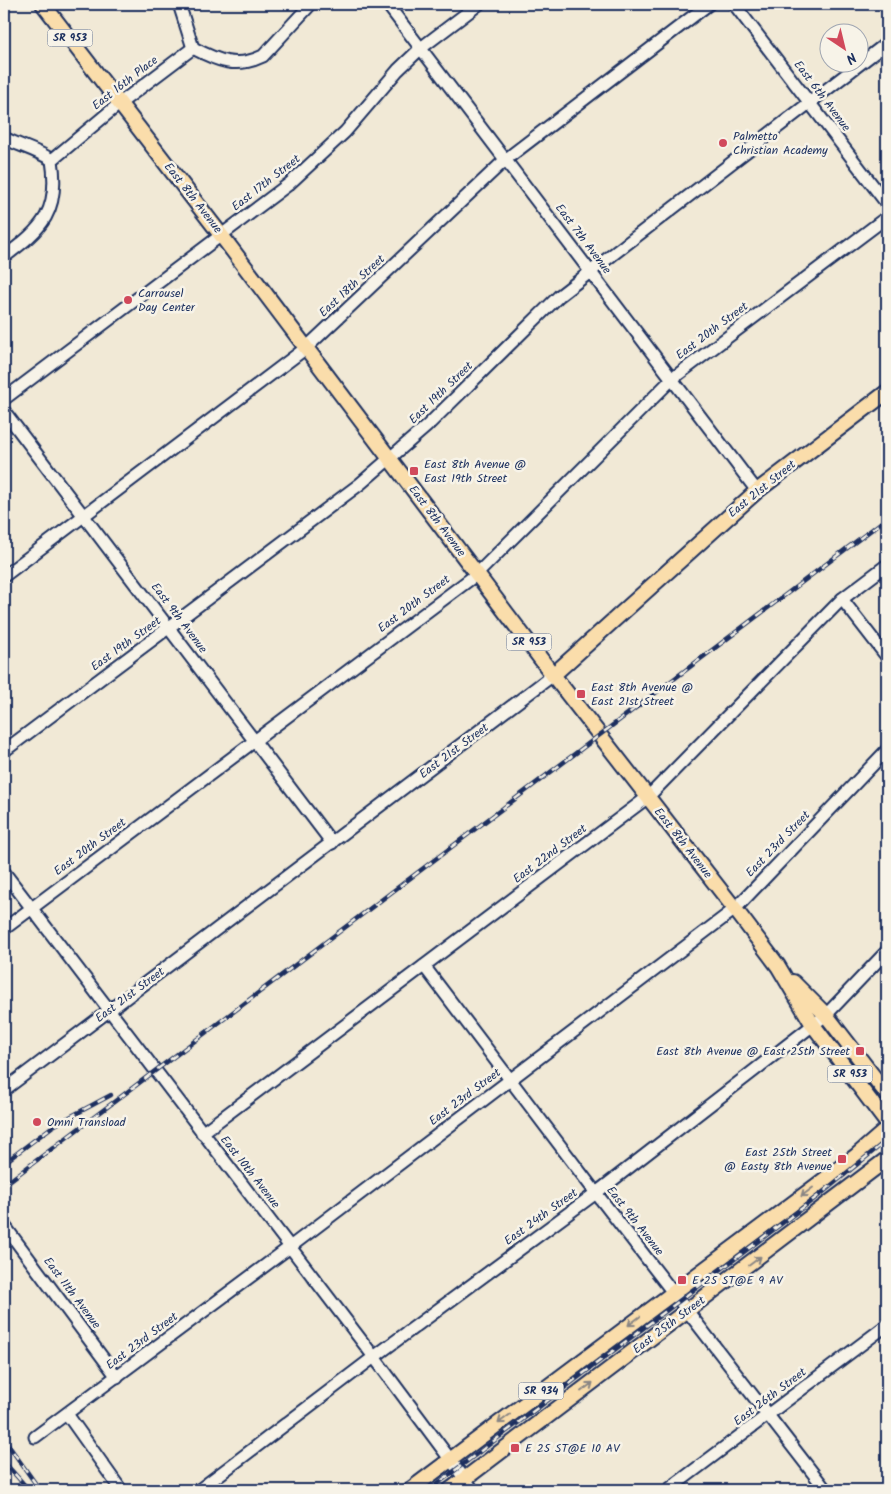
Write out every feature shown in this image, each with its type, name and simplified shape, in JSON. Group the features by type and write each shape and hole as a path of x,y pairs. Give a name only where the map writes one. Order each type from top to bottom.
{"main road":[{"name":"East 8th Avenue","path":"43,4 221,235 553,675 778,966 826,1015 887,1094"},
{"name":"East 21st Street","path":"553,675 757,491 887,392"},
{"name":"East 8th Avenue","path":"778,966 813,1025 887,1124"},
{"name":"SR 934","path":"410,1490 856,1156 887,1130"},
{"name":"East 25th Street","path":"450,1490 469,1485 688,1311 887,1159"}],"street":[{"path":"179,4 193,48 233,64 253,61 271,50 311,4"},
{"name":"East 7th Avenue","path":"387,4 757,491"},
{"name":"East 17th Street","path":"4,399 289,184 345,132 398,70 421,48 479,4"},
{"name":"East 18th Street","path":"4,576 306,348 505,160 709,4"},
{"name":"East 6th Avenue","path":"734,4 887,204"},
{"name":"East 19th Street","path":"4,751 170,629 360,484 427,426 559,296 809,101 887,43"},
{"name":"East 16th Place","path":"52,160 119,104 193,48"},
{"path":"4,138 23,147 38,150 52,160 54,175 52,198 46,219 32,236 4,257"},
{"name":"East 20th Street","path":"4,929 477,574 672,379 887,217"},
{"name":"East 9th Avenue","path":"4,411 332,843"},
{"name":"East 22nd Street","path":"202,1133 648,797 842,599 887,565"},
{"path":"842,599 887,657"},
{"name":"East 21st Street","path":"4,1090 553,675"},
{"name":"East 23rd Street","path":"35,1437 118,1377 734,909 887,750"},
{"name":"East 10th Avenue","path":"4,872 374,1356 469,1485"},
{"name":"East 24th Street","path":"199,1490 374,1356 596,1193 826,1015 887,951"},
{"name":"East 9th Avenue","path":"424,966 596,1193 826,1490"},
{"name":"East 11th Avenue","path":"4,1225 118,1377"},
{"name":"East 26th Street","path":"668,1490 887,1325"},
{"path":"67,1414 121,1490"}],"railway":[{"path":"4,1185 887,518"},
{"path":"4,1163 53,1126 111,1095"},
{"path":"429,1490 822,1193 887,1140"},
{"path":"4,1439 40,1490"},
{"path":"4,1462 29,1490"}],"place":[{"name":"Palmetto Christian Academy","path":"723,143"},
{"name":"Carrousel Day Center","path":"128,300"},
{"name":"East 8th Avenue @ East 19th Street","path":"414,471"},
{"name":"East 8th Avenue @ East 21st Street","path":"581,694"},
{"name":"East 8th Avenue @ East 25th Street","path":"860,1051"},
{"name":"Omni Transload","path":"37,1122"},
{"name":"East 25th Street @ Easty 8th Avenue","path":"842,1159"},
{"name":"E 25 ST@E 9 AV","path":"682,1280"},
{"name":"E 25 ST@E 10 AV","path":"515,1448"}]}
